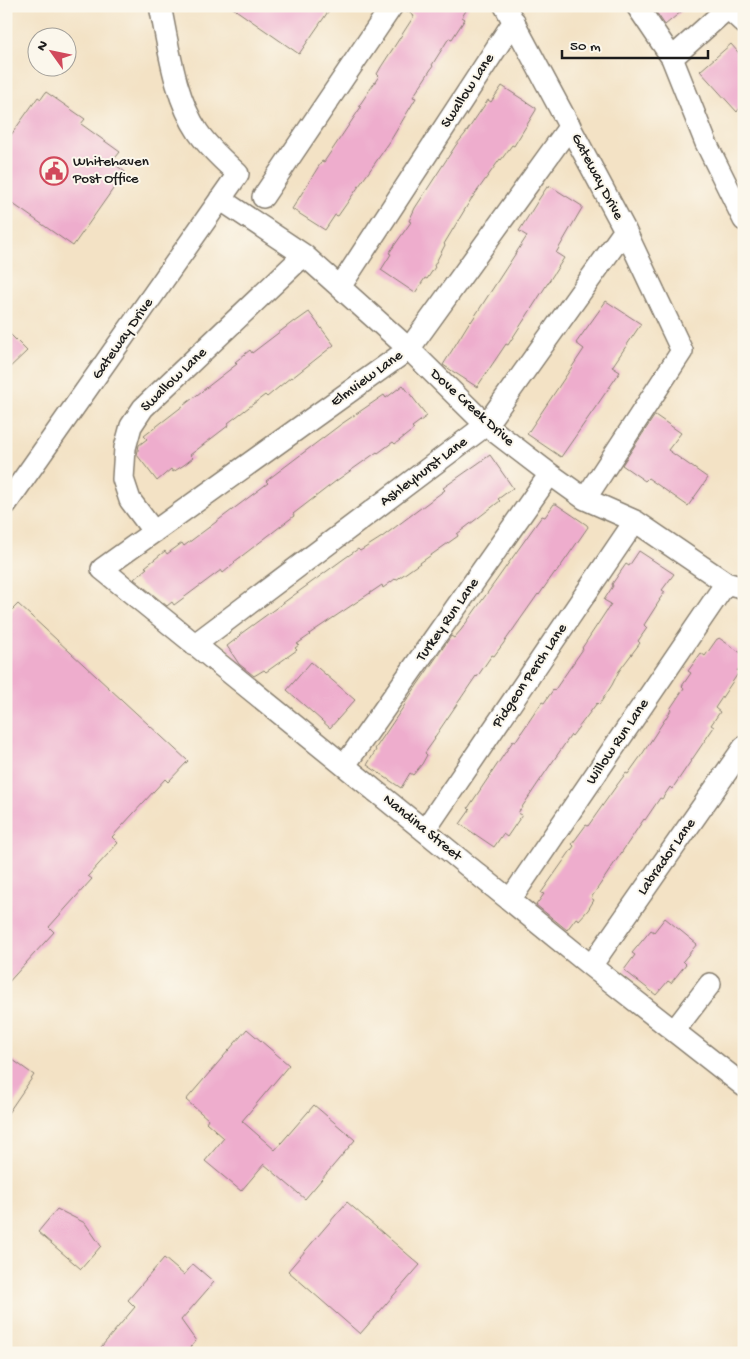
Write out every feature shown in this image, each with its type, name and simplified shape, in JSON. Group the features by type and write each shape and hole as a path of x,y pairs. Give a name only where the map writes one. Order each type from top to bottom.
{"street":[{"name":"Gateway Drive","path":"6,504 238,174 211,147 198,132 191,120 174,74 160,6"},
{"path":"263,197 392,6"},
{"path":"636,6 672,58 706,143 744,220"},
{"path":"672,58 729,7 744,23"},
{"name":"Gateway Drive","path":"509,14 625,230 682,352 585,499"},
{"name":"Swallow Lane","path":"340,287 509,14"},
{"name":"Elmview Lane","path":"102,568 408,349 570,126"},
{"name":"Dove Creek Drive","path":"220,199 304,255 408,349 486,425 550,474 585,499 635,521 735,586"},
{"name":"Ashleyhurst Lane","path":"194,645 486,425 625,230"},
{"name":"Swallow Lane","path":"154,532 130,500 123,479 125,448 131,426 143,408 304,255"},
{"name":"Turkey Run Lane","path":"345,765 550,474"},
{"name":"Pidgeon Perch Lane","path":"425,830 635,521"},
{"name":"Nandina Street","path":"102,568 194,645 345,765 591,966 744,1086"},
{"name":"Willow Run Lane","path":"510,900 735,586"},
{"name":"Labrador Lane","path":"591,966 744,747"},
{"path":"674,1031 710,984"}],"building":[{"path":"230,6 332,6 299,54"},
{"path":"404,6 469,6 462,17 465,19 452,39 449,38 432,65 413,97 416,98 389,143 338,216 335,215 325,230 292,209 322,161 324,162 361,107 359,106 379,76 377,74 381,67 414,16 404,9"},
{"path":"652,6 688,6 665,25"},
{"path":"731,44 744,59 744,102 737,112 700,71"},
{"path":"502,86 536,108 536,110 514,146 512,145 500,159 470,201 444,244 435,267 415,293 381,270 391,254 389,253 411,222 409,221 415,208 456,145 488,100 491,102"},
{"path":"46,92 85,119 81,124 120,152 112,162 125,172 73,246 6,199 6,142 38,97 41,99"},
{"path":"550,186 582,206 556,253 564,258 508,345 506,344 477,387 443,365 527,236 519,231 547,187 549,188"},
{"path":"606,301 641,324 612,367 620,372 561,457 527,434 584,349 576,343"},
{"path":"309,312 334,345 267,397 265,395 228,423 229,425 190,455 193,458 184,465 173,472 171,469 157,481 137,455 139,445 147,439 144,436 237,364 235,362 250,350 252,353"},
{"path":"6,330 27,351 6,371"},
{"path":"403,385 427,416 412,427 414,429 395,444 393,442 377,452 293,514 294,516 234,562 223,573 221,570 174,605 172,602 167,606 134,579 147,568 145,567 165,551 167,554 182,543 184,546 268,483 266,481 340,425 384,395 386,398"},
{"path":"655,415 681,433 668,450 708,478 688,506 648,478 645,481 622,465"},
{"path":"490,455 513,488 498,499 500,501 457,534 458,536 396,580 383,588 382,585 309,634 297,644 299,645 295,648 297,650 266,672 264,670 254,676 239,664 227,646 239,635 358,549 360,551 382,537 445,490 443,488"},
{"path":"554,504 588,527 494,656 492,655 476,676 434,738 425,753 427,755 422,764 413,775 410,773 401,788 367,765 375,749 451,636 454,638 461,630 542,516 545,517"},
{"path":"639,551 674,574 662,590 665,592 644,625 647,628 638,641 640,643 619,671 599,705 597,703 571,735 549,767 518,813 522,815 507,837 503,834 494,847 460,824 470,810 468,808 513,741 515,742 542,702 544,703 554,691 583,649 611,604 604,600 613,586 612,584 626,564 629,566"},
{"path":"18,604 188,761 168,782 165,779 112,837 118,843 88,876 92,879 49,927 54,932 6,985 6,616"},
{"path":"719,638 744,655 744,661 737,671 739,672 715,708 720,712 711,725 714,727 672,789 670,787 644,819 591,898 594,900 588,910 579,920 576,918 567,930 536,905 544,894 541,893 574,846 572,844 586,825 588,826 626,773 628,774 643,753 684,688 682,686 691,673 688,671 701,653 705,656"},
{"path":"311,662 355,700 330,728 287,690"},
{"path":"665,918 697,944 683,961 686,964 671,983 668,981 656,995 624,970 635,955 632,953 651,930 654,932"},
{"path":"247,1029 289,1065 242,1121 275,1150 314,1105 355,1140 305,1199 264,1164 241,1191 205,1161 224,1138 206,1122 208,1119 186,1100"},
{"path":"13,1060 34,1075 6,1116 6,1069"},
{"path":"347,1202 420,1265 360,1334 288,1271"},
{"path":"57,1209 85,1223 101,1246 81,1269 38,1232"},
{"path":"164,1258 184,1275 193,1264 214,1282 181,1320 196,1341 186,1353 96,1353 135,1307 128,1300"}],"place":[{"name":"Whitehaven Post Office","path":"54,171"}]}
